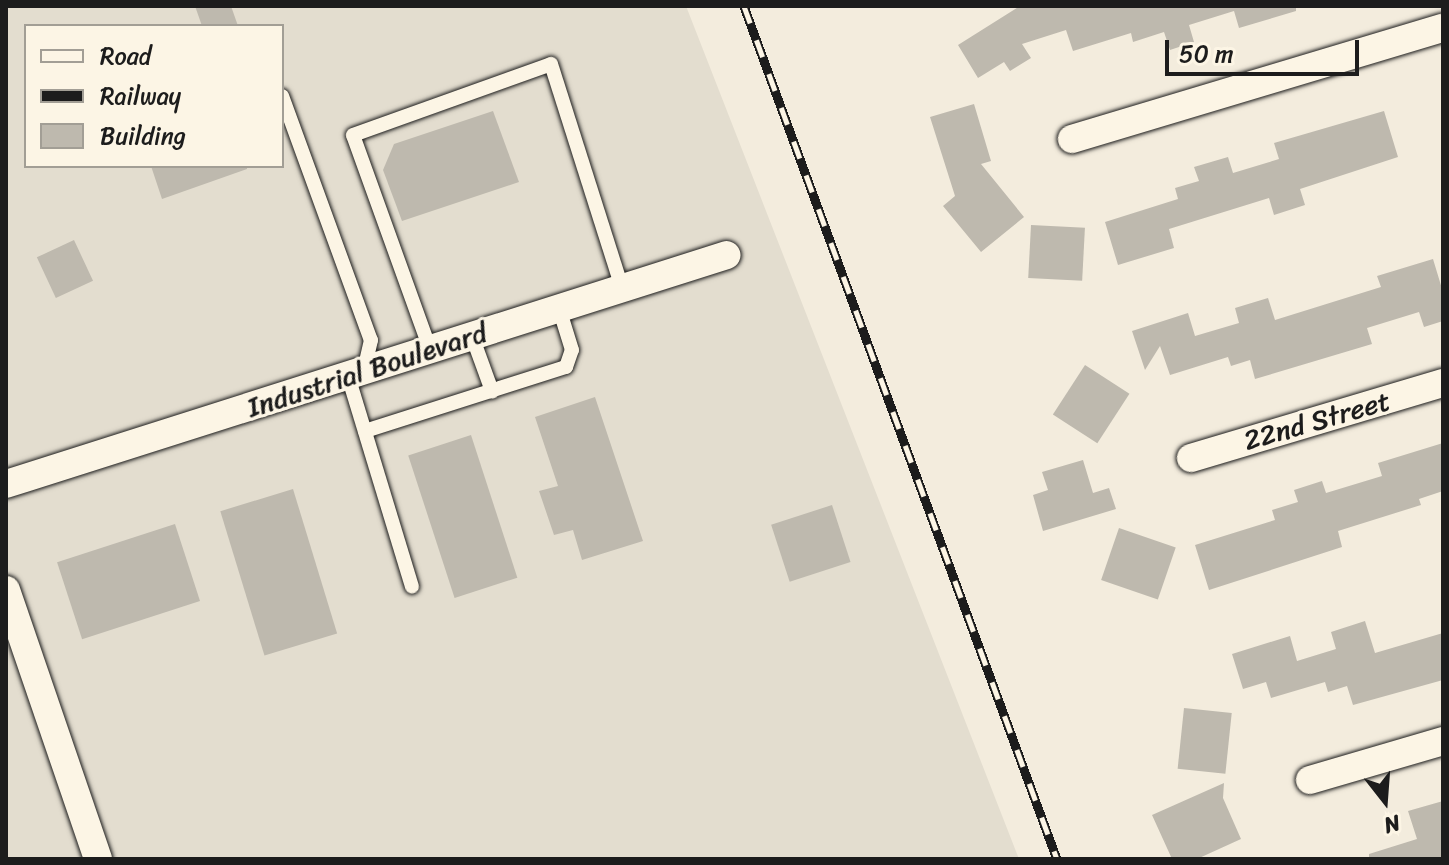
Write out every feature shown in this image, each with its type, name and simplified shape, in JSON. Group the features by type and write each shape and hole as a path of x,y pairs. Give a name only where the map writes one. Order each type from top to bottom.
{"street":[{"path":"1072,139 1443,28"},
{"name":"Industrial Boulevard","path":"6,484 727,255"},
{"name":"22nd Street","path":"1191,458 1443,383"},
{"path":"6,590 98,859"},
{"path":"1310,780 1443,741"}],"lane":[{"path":"430,349 353,135 551,64 622,288"},
{"path":"284,101 371,340 356,373 365,431 412,587"},
{"path":"365,431 566,367 572,350 559,308"},
{"path":"472,336 492,391"}],"shaded area":[{"path":"6,6 686,6 1019,859 6,859"}],"building":[{"path":"195,6 231,6 237,24 201,24"},
{"path":"1020,6 1296,6 1296,11 1239,28 1234,11 1189,25 1194,42 1170,50 1164,32 1133,42 1131,33 1073,51 1066,30 1022,44 1031,58 1010,71 1004,62 978,78 958,45"},
{"path":"974,104 991,161 981,164 1024,217 981,252 943,206 955,196 930,117"},
{"path":"493,111 519,182 402,221 383,170 394,144"},
{"path":"1384,111 1398,157 1300,189 1305,205 1274,215 1269,198 1169,229 1174,248 1118,265 1105,222 1178,199 1175,188 1199,181 1194,167 1228,157 1233,173 1279,159 1274,143"},
{"path":"152,168 247,168 247,169 162,199"},
{"path":"1031,225 1085,228 1082,281 1028,278"},
{"path":"74,240 93,281 56,298 37,257"},
{"path":"1433,259 1443,292 1443,321 1424,327 1419,312 1367,328 1372,344 1255,379 1250,360 1231,366 1228,357 1170,375 1160,346 1145,370 1132,331 1188,313 1195,336 1239,323 1235,308 1268,298 1275,320 1381,287 1377,276"},
{"path":"1085,365 1129,394 1097,443 1053,414"},
{"path":"595,397 643,541 582,560 573,530 554,535 539,491 558,486 535,417"},
{"path":"471,435 517,578 455,598 408,455"},
{"path":"1443,443 1443,491 1419,499 1421,505 1338,531 1342,547 1209,590 1195,545 1275,520 1272,510 1298,502 1294,490 1322,481 1326,493 1382,476 1378,463"},
{"path":"1083,460 1093,493 1109,488 1116,509 1043,531 1033,495 1048,490 1042,472"},
{"path":"293,489 337,633 264,656 220,511"},
{"path":"832,505 851,562 790,582 771,525"},
{"path":"175,524 200,601 82,639 57,562"},
{"path":"1119,528 1176,548 1158,600 1101,580"},
{"path":"1365,621 1375,653 1443,633 1443,680 1353,705 1347,686 1328,692 1325,682 1271,698 1266,682 1243,689 1232,654 1290,636 1297,661 1336,649 1331,632"},
{"path":"1184,708 1232,713 1225,774 1178,769"},
{"path":"1224,783 1223,798 1241,839 1197,859 1172,859 1152,815"},
{"path":"1443,801 1443,859 1369,859 1369,854 1417,839 1408,811"}],"railway":[{"path":"744,6 1057,859"}]}
